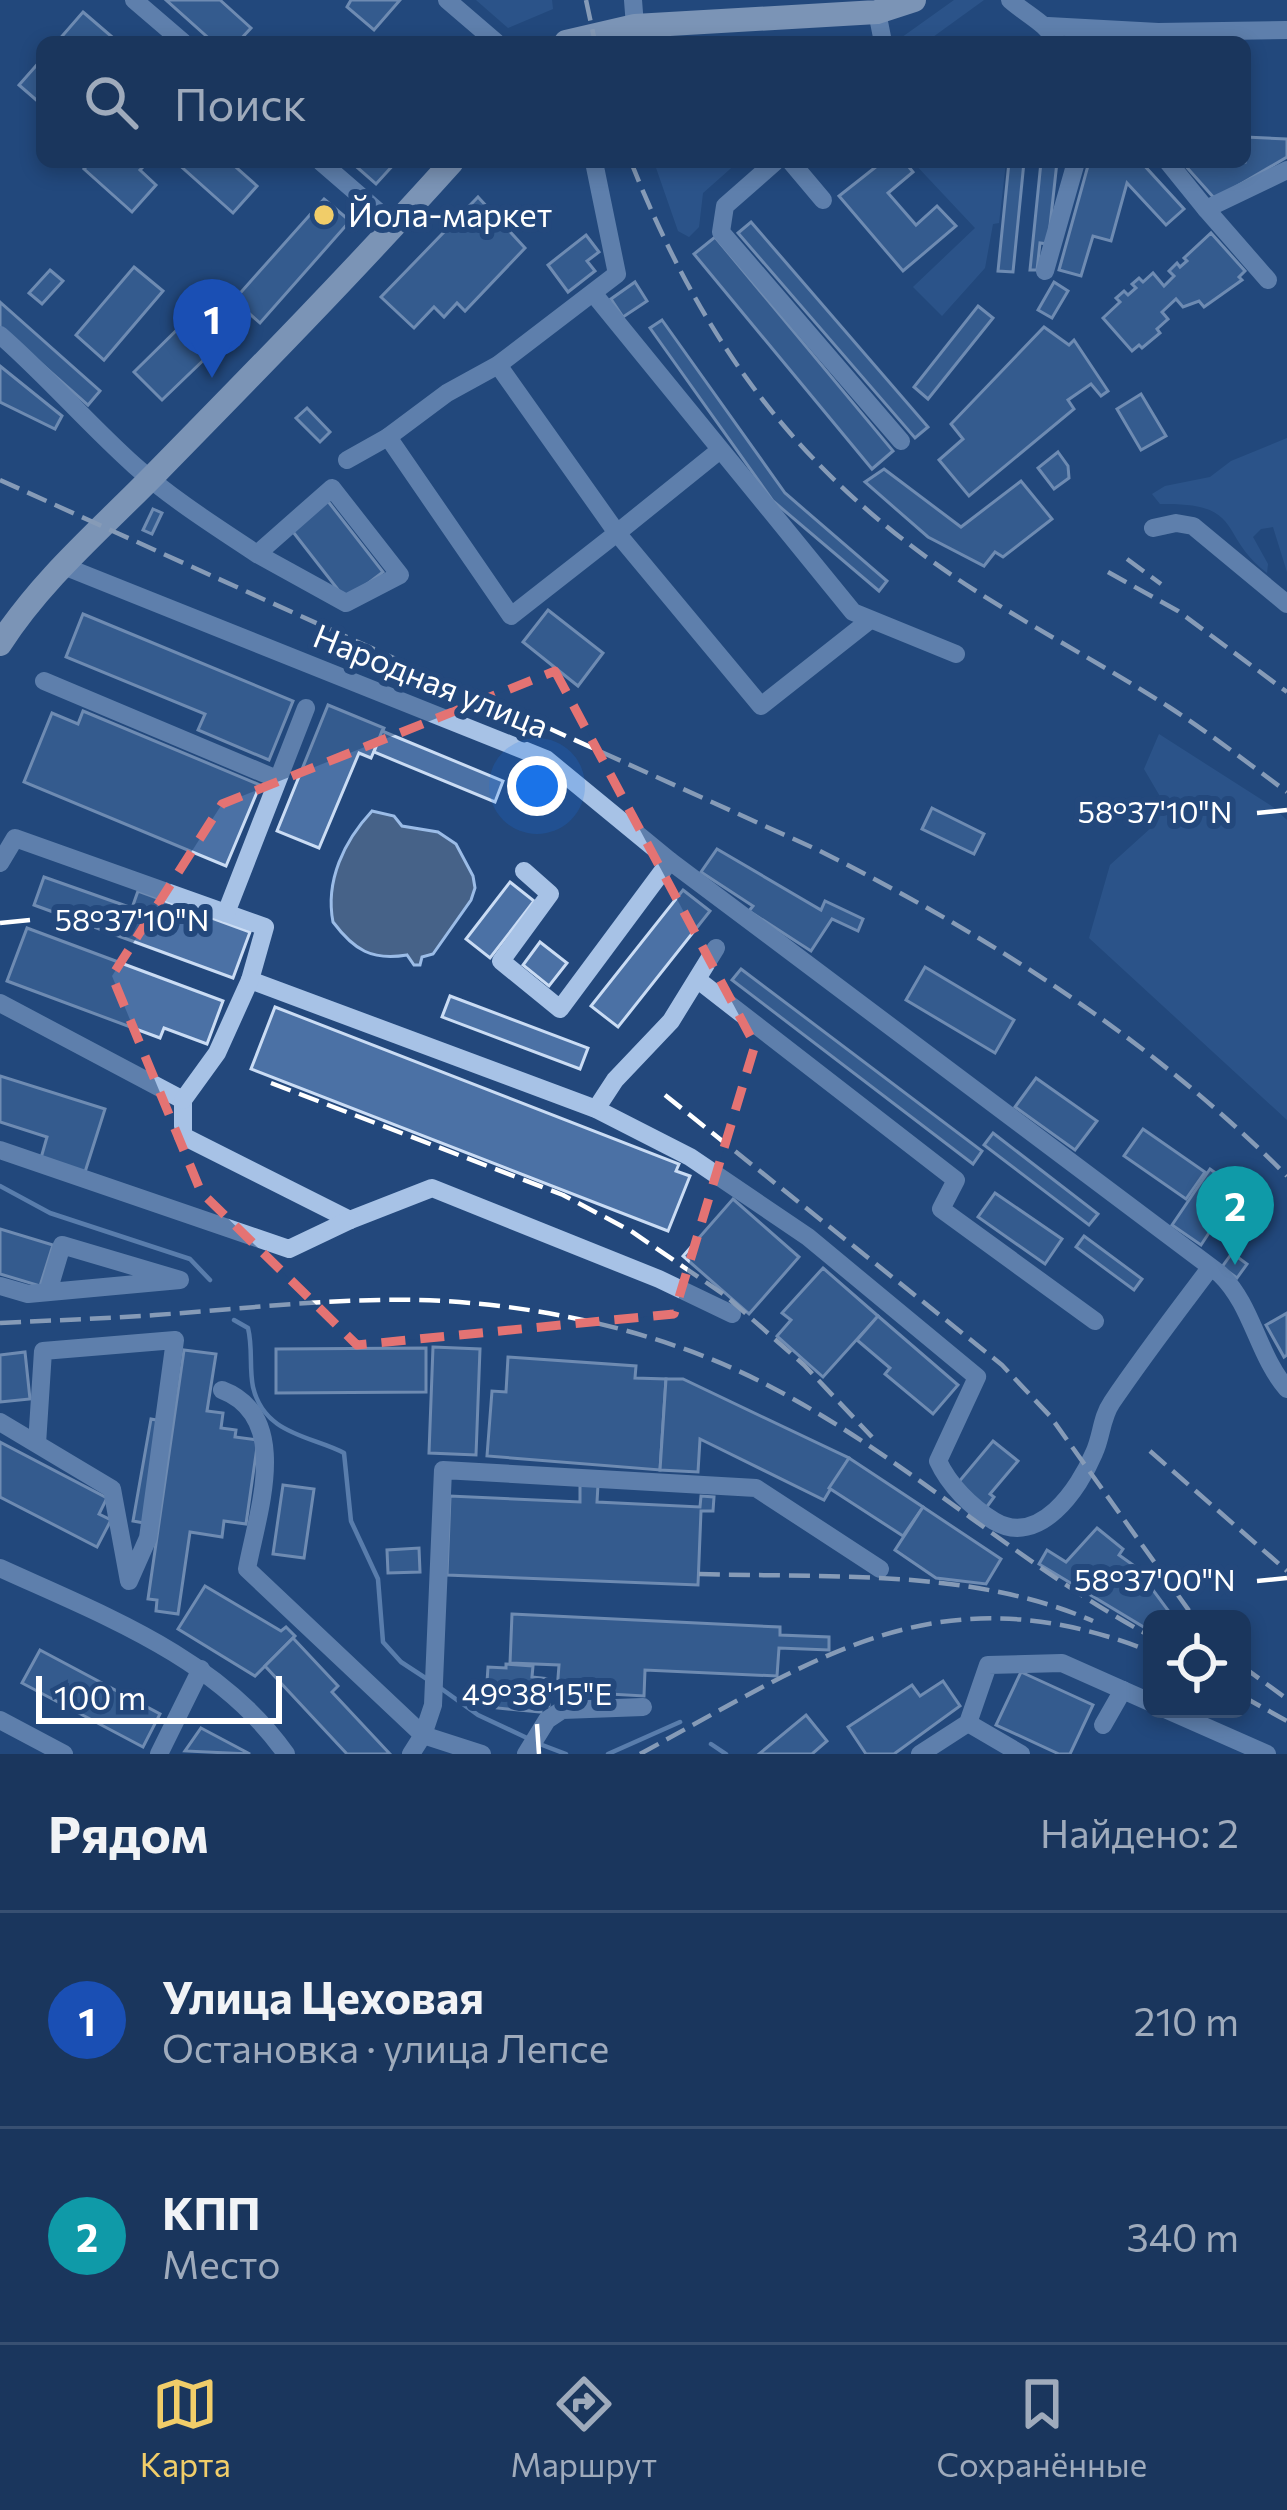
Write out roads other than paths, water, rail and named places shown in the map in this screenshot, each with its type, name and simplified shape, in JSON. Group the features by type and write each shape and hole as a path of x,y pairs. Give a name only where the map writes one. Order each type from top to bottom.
{"main road":[{"path":"580,36 634,13 841,8 877,12 914,0"},
{"path":"0,644 61,565 151,478 447,168"}],"street":[{"path":"134,0 176,36"},
{"path":"447,0 489,36"},
{"path":"1010,0 1053,34 1122,36"},
{"path":"877,12 882,36"},
{"path":"1176,36 1287,30"},
{"path":"328,168 394,226"},
{"path":"347,460 498,365 617,274 595,168"},
{"path":"768,168 725,206 721,232 902,441"},
{"path":"796,168 823,200"},
{"path":"1045,272 1074,168"},
{"path":"1173,168 1268,280"},
{"path":"1206,209 1287,170"},
{"path":"592,293 853,612 956,654"},
{"path":"0,335 151,478 257,554 346,603 400,575 332,488 257,554"},
{"path":"0,357 46,375"},
{"path":"498,365 616,533 761,706 870,620"},
{"path":"388,437 511,616 721,450"},
{"path":"1153,528 1184,524 1202,531 1287,604"},
{"name":"Народная улица","path":"61,565 546,759 670,861 1210,1268 1240,1295 1263,1355 1287,1389"},
{"path":"44,681 278,779"},
{"path":"226,914 306,708"},
{"path":"0,863 15,838 265,928 250,980 217,1052 182,1100 183,1136 350,1220"},
{"path":"524,871 550,894 501,961 560,1009 670,861"},
{"path":"596,1108 615,1080 670,1022 716,948"},
{"path":"250,980 596,1108 690,1157 808,1237 977,1377 938,1461 958,1492 1008,1527 1035,1525 1073,1491 1095,1453 1111,1404 1210,1268"},
{"path":"698,980 956,1180 941,1209 1095,1321"},
{"path":"0,1003 182,1100"},
{"path":"0,1150 289,1250 432,1188 659,1279 732,1314"},
{"path":"0,1286 28,1294 180,1280 62,1245 48,1292"},
{"path":"0,1422 112,1489 129,1581 148,1538 175,1340 43,1351 37,1444"},
{"path":"222,1390 238,1396 251,1411 268,1450 248,1569 424,1736 482,1754"},
{"path":"411,1754 424,1736 433,1705 443,1470 756,1488 880,1569"},
{"path":"0,1568 87,1607 201,1669 245,1703 286,1754"},
{"path":"920,1754 968,1723 988,1665 1062,1663 1143,1699"},
{"path":"159,1754 201,1669"},
{"path":"1103,1725 1123,1690"},
{"path":"527,1753 547,1720 562,1710 643,1707"},
{"path":"1185,1718 1267,1754"},
{"path":"0,1720 64,1754"},
{"path":"968,1723 1021,1754"}],"waterway":[{"path":"0,1186 50,1213 190,1259 210,1280"},
{"path":"234,1320 248,1328 253,1387 267,1415 291,1432 344,1453 351,1521 378,1579 383,1642 401,1662 430,1681"},
{"path":"439,1687 478,1715 527,1738"},
{"path":"608,1754 680,1722"},
{"path":"537,1743 566,1754"},
{"path":"711,1744 726,1754"}],"railway":[{"path":"586,0 594,36"},
{"path":"634,168 691,290 725,347 763,400 853,497 965,584 1169,707 1287,792"},
{"path":"0,480 882,883 1006,955 1124,1035 1181,1079 1287,1176"},
{"path":"1127,559 1161,584"},
{"path":"1108,572 1178,611 1287,692"},
{"path":"271,1083 563,1195 631,1231 726,1296 804,1365 872,1437"},
{"path":"665,1095 1002,1365 1050,1416 1189,1610"},
{"path":"0,1323 419,1300 555,1314 645,1336 731,1368 821,1415 1055,1577 1143,1632"},
{"path":"1150,1451 1287,1571"},
{"path":"699,1574 949,1584 1046,1604 1093,1621"},
{"path":"640,1754 826,1657 884,1635 945,1622 1008,1619 1077,1628 1143,1649"},
{"path":"1251,1673 1287,1699"},
{"path":"1251,1701 1287,1721"}],"place":[{"name":"Йола-маркет","path":"324,215"},
{"name":"Улица Цеховая","path":"212,378"},
{"name":"КПП","path":"1235,1265"}]}
